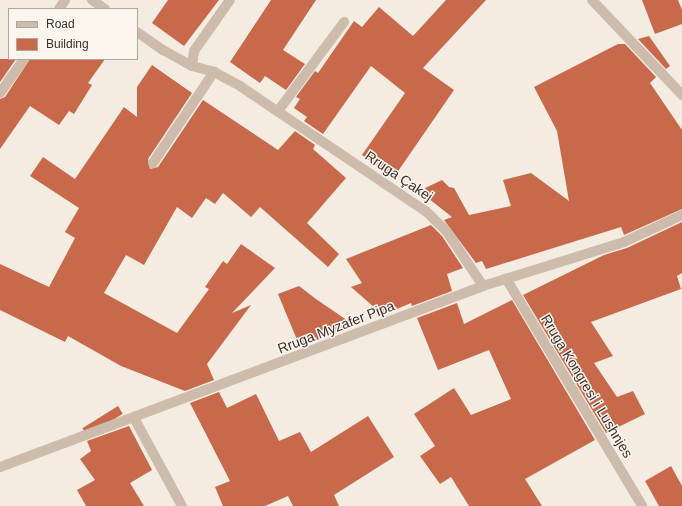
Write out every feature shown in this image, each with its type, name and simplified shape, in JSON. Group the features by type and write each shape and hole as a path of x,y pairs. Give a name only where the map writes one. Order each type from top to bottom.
{"street":[{"path":"60,8 66,0"},
{"path":"92,0 104,8"},
{"path":"192,66 194,51 230,0"},
{"path":"592,0 682,95"},
{"path":"278,111 344,22"},
{"name":"Rruga Çakej","path":"138,33 163,50 192,66 214,72 240,86 427,212 447,232 482,286"},
{"path":"0,93 23,60"},
{"path":"153,163 214,72"},
{"name":"Rruga Myzafer Pipa","path":"0,467 134,418 482,286 507,280 624,242 682,215"},
{"name":"Rruga Kongresi i Lushnjes","path":"507,280 642,506"},
{"path":"134,418 182,506"}],"building":[{"path":"168,0 219,0 184,46 152,23"},
{"path":"271,0 316,0 283,50 305,64 286,90 265,76 260,83 230,62"},
{"path":"446,0 486,0 423,68 454,90 394,177 362,155 405,93 371,66 323,134 304,121 307,117 294,108 300,99 296,97 315,71 318,73 354,21 362,27 379,7 413,36"},
{"path":"642,0 678,0 682,10 682,24 655,34"},
{"path":"649,36 670,66 666,69 638,39"},
{"path":"618,44 625,44 656,77 650,83 682,130 682,209 624,235 621,227 486,269 482,261 476,263 444,220 452,217 419,191 442,180 449,187 454,188 469,215 511,206 503,180 531,173 569,201 557,131 534,87"},
{"path":"0,59 15,60 0,82"},
{"path":"29,60 104,60 88,83 92,85 74,114 69,111 59,125 30,106 0,149 0,99 5,97"},
{"path":"152,65 192,93 148,159 150,169 158,167 203,100 278,150 295,131 315,145 313,149 346,178 307,223 339,254 328,267 260,207 251,217 223,193 215,204 206,198 192,218 177,207 144,265 126,255 104,293 177,333 209,289 205,287 223,261 227,264 241,244 275,268 232,313 251,305 207,364 214,380 185,391 121,366 68,336 65,342 0,310 0,264 49,287 75,238 65,232 79,208 30,176 43,157 75,179 124,107 137,117 137,87"},
{"path":"682,222 682,273 677,276 681,289 591,322 613,356 594,363 617,397 633,391 645,414 606,433 523,295 604,255 627,248"},
{"path":"431,225 442,236 463,268 447,274 452,291 412,306 411,303 383,315 351,287 362,283 346,259"},
{"path":"299,286 354,325 300,347 278,294"},
{"path":"512,300 595,440 525,479 542,506 469,506 451,477 440,484 420,456 435,446 414,414 454,388 471,415 511,399 489,350 438,370 417,318 457,303 464,324"},
{"path":"219,392 227,408 256,394 279,441 300,432 311,452 368,416 394,457 334,495 339,506 293,506 288,496 265,506 223,506 215,487 230,481 190,403"},
{"path":"118,406 123,414 87,436 82,428"},
{"path":"129,426 152,470 130,483 144,506 86,506 77,490 95,480 80,459 91,451 87,441"},
{"path":"671,466 682,486 682,506 659,506 645,481"}]}
